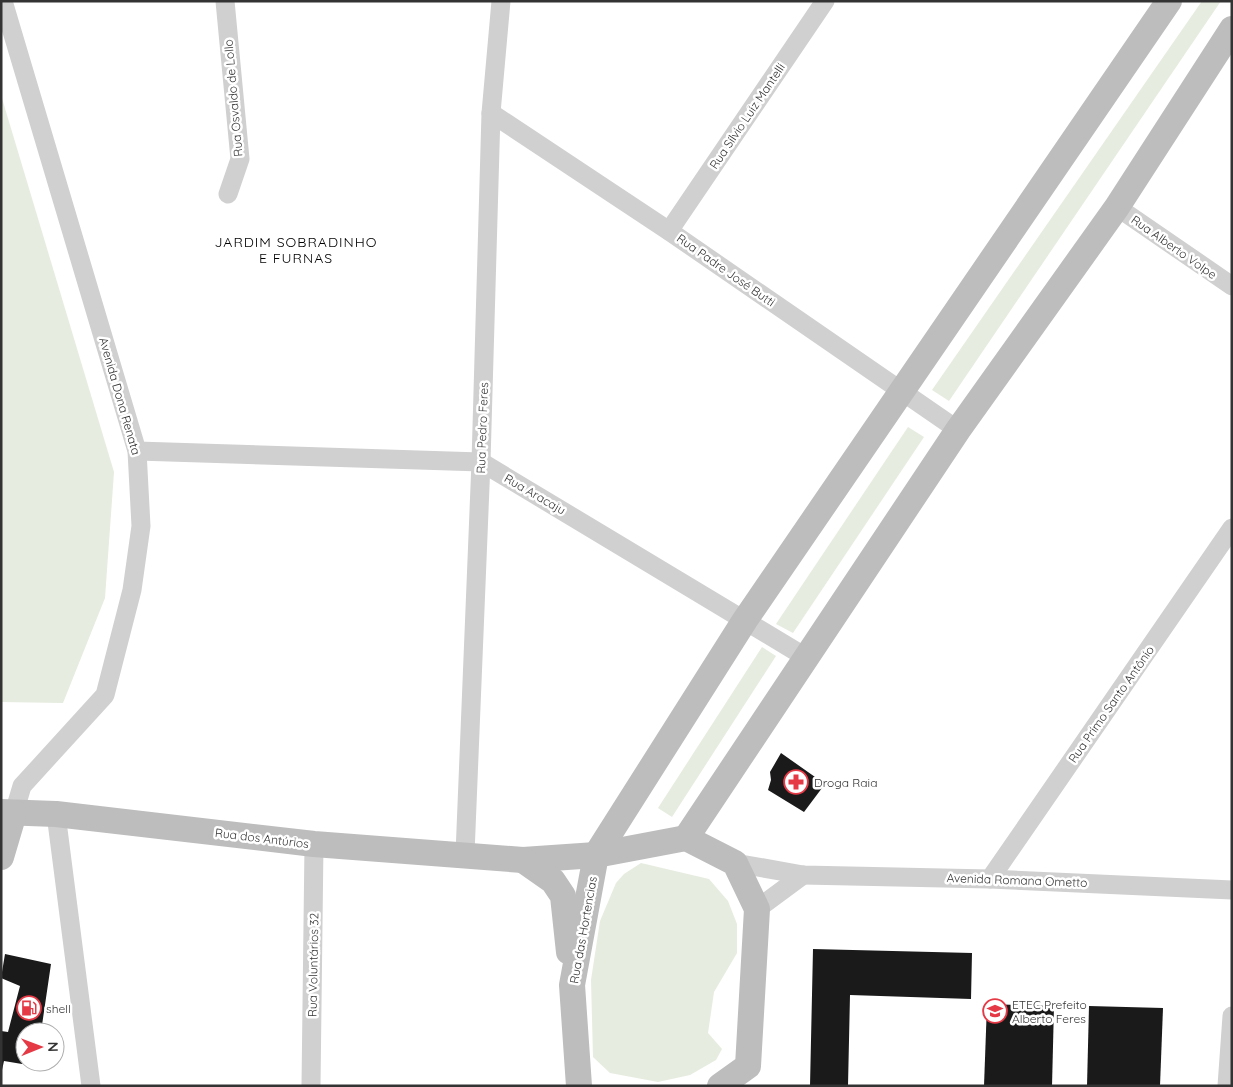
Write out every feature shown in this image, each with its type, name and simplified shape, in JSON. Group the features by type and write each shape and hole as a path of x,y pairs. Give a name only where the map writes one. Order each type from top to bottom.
{"street":[{"name":"Avenida Dona Renata","path":"1,857 8,813 22,786 105,695 132,590 141,526 137,451 3,1"},
{"name":"Rua Osvaldo de Lollo","path":"225,1 240,159 228,194"},
{"name":"Rua Pedro Feres","path":"465,854 481,462 491,113 501,1"},
{"name":"Rua Sílvio Luiz Mantelli","path":"669,231 825,1"},
{"path":"596,855 745,620 1169,1"},
{"path":"720,1086 748,1076 757,909 735,863 686,838 958,430 1117,207 1232,29"},
{"name":"Rua Padre José Butti","path":"491,113 669,231 958,430"},
{"name":"Rua Alberto Volpe","path":"1117,207 1232,286"},
{"name":"Rua Aracaju","path":"137,451 481,462 806,658"},
{"name":"Rua Primo Santo Antônio","path":"990,879 1232,528"},
{"name":"Rua dos Antúrios","path":"8,813 56,814 314,844 465,854 523,860 596,855 686,838"},
{"path":"56,814 91,1086"},
{"name":"Rua Voluntários 32","path":"311,1086 314,844"},
{"name":"Rua das Hortencias","path":"578,1076 572,985 596,855"},
{"name":"Rua dos Antúrios","path":"523,860 553,881 563,896 572,985"},
{"name":"Avenida Romana Ometto","path":"735,863 803,875 990,879 1232,890"},
{"path":"757,909 803,875"},
{"path":"1227,1086 1232,1016"},
{"path":"578,1076 601,1086"}],"shaded area":[{"path":"1202,1 1221,1 949,401 932,390"},
{"path":"1,95 114,472 105,598 63,703 1,702"},
{"path":"908,427 924,437 793,633 776,624"},
{"path":"762,647 776,656 672,817 658,808"},
{"path":"641,863 709,879 728,901 737,924 737,953 714,992 708,1033 722,1049 716,1060 690,1075 658,1082 610,1073 593,1057 591,980 600,921 616,883 624,874"}],"building":[{"name":"Droga Raia","path":"781,753 825,784 804,812 768,790 771,780 770,772"},
{"path":"813,949 972,953 971,999 850,995 848,1086 810,1086"},
{"name":"shell","path":"5,954 51,964 42,1022 15,1022 15,1063 4,1061 2,1070 1,1031 8,1032 20,986 1,978"},
{"path":"987,1004 1054,1006 1052,1086 984,1086"},
{"path":"1089,1006 1163,1008 1160,1086 1087,1086"}],"place":[{"name":"Droga Raia","path":"796,782"},
{"name":"shell","path":"29,1008"},
{"name":"ETEC Prefeito Alberto Feres","path":"995,1011"}],"district":[{"name":"JARDIM SOBRADINHO E FURNAS","path":"296,250"}]}
